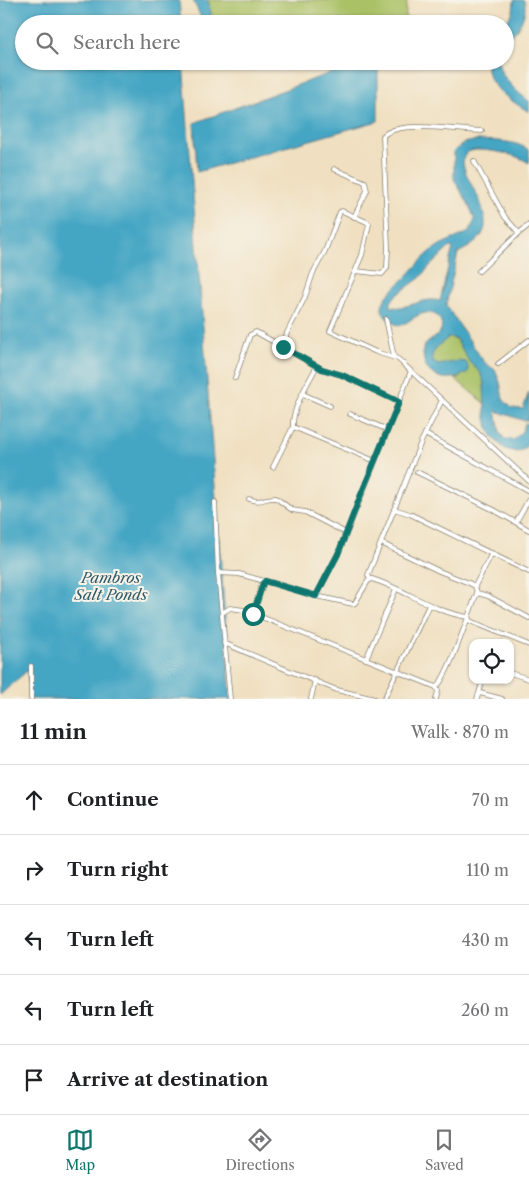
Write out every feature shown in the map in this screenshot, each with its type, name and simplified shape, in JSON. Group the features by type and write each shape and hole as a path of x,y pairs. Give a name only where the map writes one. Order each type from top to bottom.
{"street":[{"path":"356,271 382,274 387,268 388,230 383,136 387,132 401,128 430,127 482,132"},
{"path":"474,161 505,217 519,233"},
{"path":"334,169 365,182 367,186 367,191 354,216"},
{"path":"283,347 287,333 305,297 341,212 367,222 369,224 362,254 330,331 376,352 394,357 529,481"},
{"path":"479,271 529,225"},
{"path":"386,319 394,357"},
{"path":"234,378 251,333 256,332 317,366 342,375 399,402"},
{"path":"498,364 529,340"},
{"path":"273,467 292,427 292,421 303,394 317,366"},
{"path":"316,596 338,554 411,371"},
{"path":"303,394 330,406"},
{"path":"218,573 239,574 316,596 353,604 370,579 368,575 394,509 425,434 442,400"},
{"path":"350,414 388,430"},
{"path":"292,427 375,461"},
{"path":"425,434 529,491"},
{"path":"417,472 529,530"},
{"path":"249,499 259,502 272,497 276,498 292,510 305,512 346,533"},
{"path":"516,522 529,499"},
{"path":"215,502 218,573 230,699"},
{"path":"394,509 410,514 529,572"},
{"path":"381,544 475,586 478,592 529,618"},
{"path":"475,586 492,553"},
{"path":"370,579 374,579 429,605 455,615 468,617 470,621 529,644"},
{"path":"253,614 264,581"},
{"path":"366,659 396,589"},
{"path":"436,687 441,682 478,592"},
{"path":"384,699 429,605"},
{"path":"222,613 230,608 237,608 397,670 436,687 438,691 436,699"},
{"path":"224,643 337,690 375,699"},
{"path":"31,666 31,699"},
{"path":"514,674 529,679"},
{"path":"311,699 315,680"},
{"path":"477,699 482,684"},
{"path":"480,693 502,699"}],"green space":[{"path":"208,0 407,0 406,15 211,15"},
{"path":"449,337 456,339 470,363 480,372 484,383 485,404 454,378 461,377 447,364 438,365 433,362 432,355 436,347"}],"water":[{"name":"Pambros Salt Ponds","path":"0,0 179,0 180,15 15,15 15,70 184,70 231,699 29,699 28,670 0,695"},
{"path":"193,0 208,0 211,15 200,15"},
{"path":"514,0 524,0 525,12 514,33 514,15 511,15"},
{"path":"338,70 378,70 378,121 197,172 194,123"},
{"path":"487,70 500,70 514,89 529,101 529,112 507,97 489,78"},
{"path":"478,140 505,142 518,144 529,150 529,163 512,155 493,151 470,151 465,155 463,161 464,168 481,204 485,227 478,240 458,253 446,305 484,362 495,370 500,382 503,399 512,408 523,409 529,392 529,420 522,420 496,411 500,432 504,439 514,440 522,431 525,423 529,424 529,443 524,449 517,452 505,449 494,439 488,428 485,413 484,383 480,372 470,363 456,339 449,337 437,347 432,355 433,362 438,365 458,361 466,362 468,372 456,377 442,378 431,373 427,368 423,349 441,330 439,318 434,314 426,313 418,315 399,326 389,320 382,308 393,289 426,256 440,245 469,232 475,220 454,179 454,151 464,143","holes":["450,247 453,248 440,301 428,300 403,307 391,307 391,302 395,296 420,278"]}],"route":[{"path":"253,614 265,581 316,596 338,554 352,514 399,402 342,375 322,369 283,347"}]}
